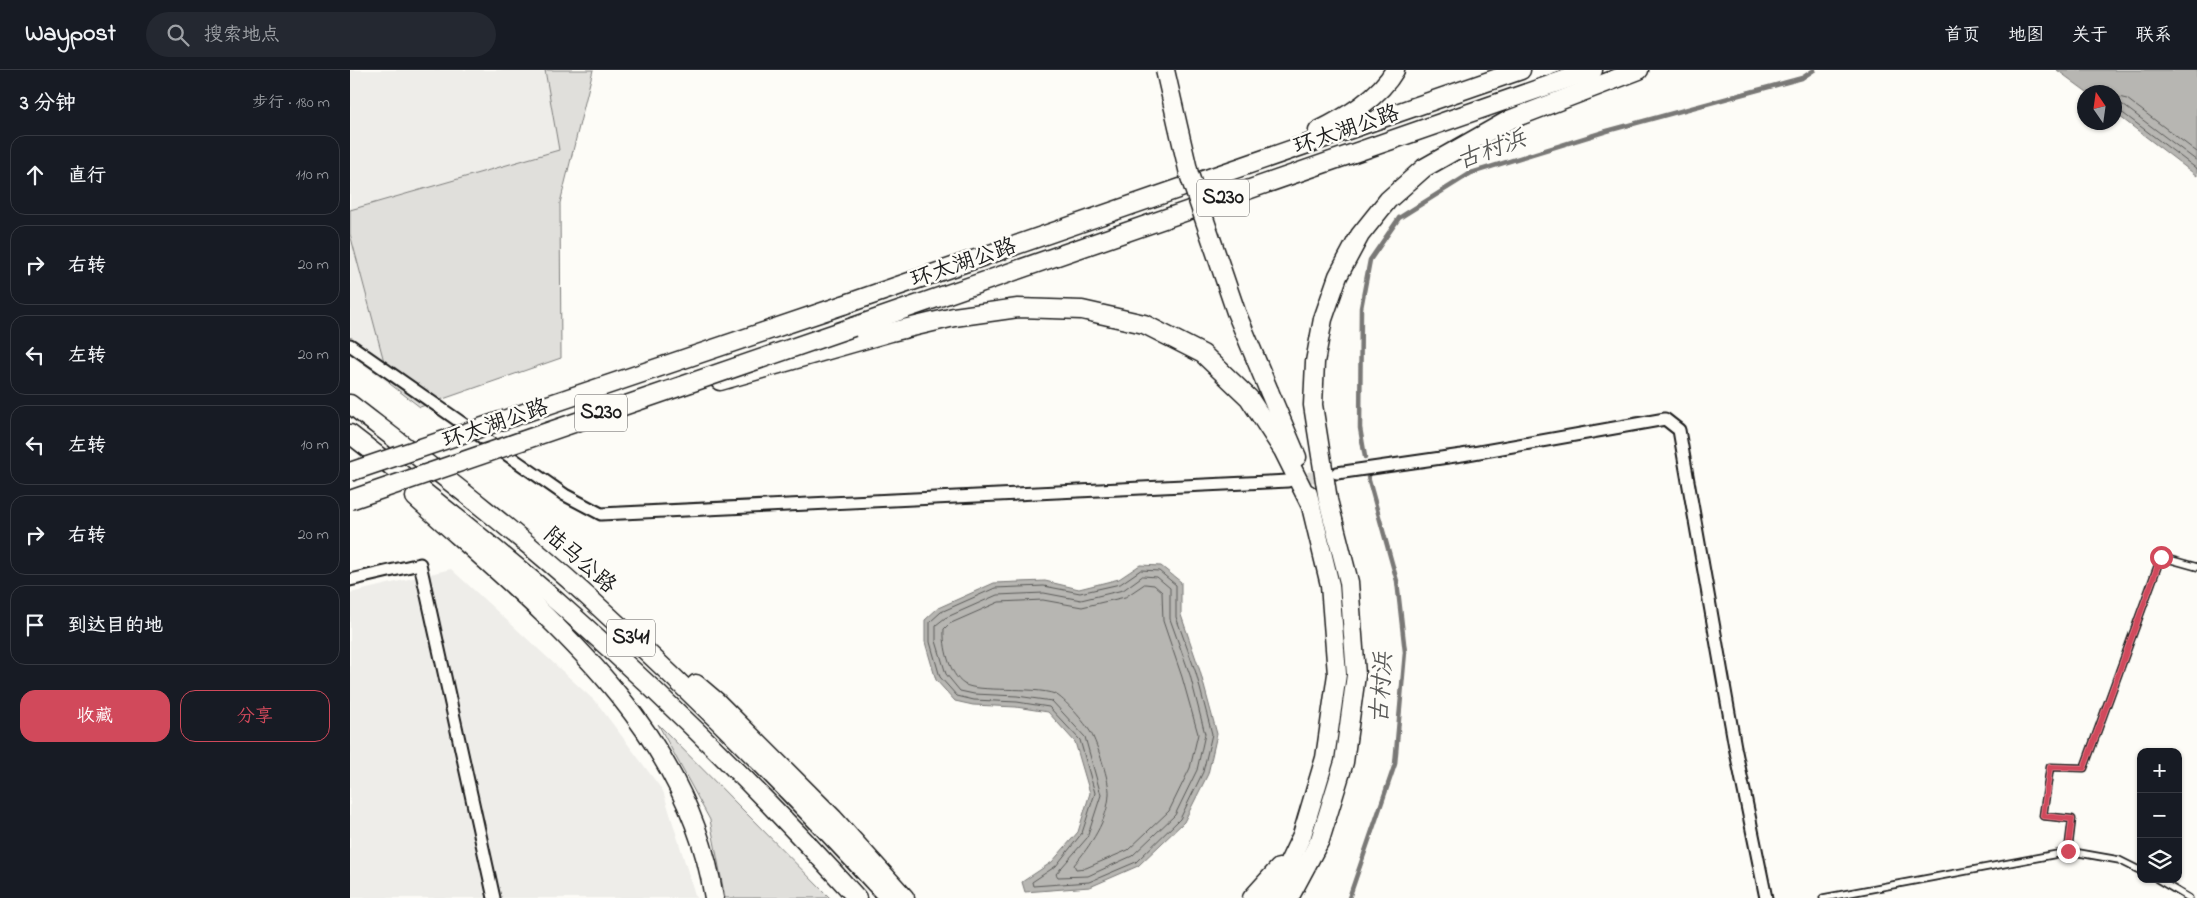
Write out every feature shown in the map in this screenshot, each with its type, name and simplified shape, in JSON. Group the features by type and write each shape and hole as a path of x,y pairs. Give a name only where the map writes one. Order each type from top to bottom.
{"highway":[{"path":"1165,70 1189,174 1236,312 1328,500"},
{"path":"1177,70 1200,171 1303,473 1330,585 1337,674 1325,758 1302,834 1272,898"},
{"path":"945,270 1123,201 1302,138 1334,123 1364,104 1390,78 1395,70"},
{"name":"环太湖公路","path":"350,472 945,270 1521,70"},
{"name":"环太湖公路","path":"350,500 585,419 855,335 1593,70"},
{"path":"1289,898 1320,840 1344,762 1356,675 1349,582 1328,500 1313,405 1315,362 1323,319 1338,276 1360,235 1388,200 1424,168 1509,120 1639,70"},
{"path":"855,335 891,332 954,317 1018,308 1082,310 1144,324 1202,354 1249,398 1283,450 1310,504"},
{"name":"陆马公路","path":"350,404 459,488 586,595 707,709 824,827 889,898"},
{"name":"陆马公路","path":"350,434 444,507 570,613 690,726 807,843 856,898"},
{"path":"350,438 558,627 624,700 654,742 679,785 698,831 714,898"},
{"path":"552,566 716,701 833,818 905,898"},
{"path":"1252,898 1269,881 1302,834"}],"street":[{"path":"350,344 564,495 601,514 1288,481"},
{"path":"1337,473 1462,455 1665,418 1679,430 1735,747 1766,898"},
{"path":"350,580 420,564 494,898"}],"lane":[{"path":"2068,851 2072,819 2043,816 2050,767 2084,768 2161,557 2197,567"},
{"path":"1823,898 2068,851 2119,860 2137,869"},
{"path":"2164,883 2188,898"}],"shaded area":[{"path":"350,70 545,70 559,150 350,210"},
{"path":"545,70 593,70 560,203 561,358 420,407 390,384 350,234 350,210 559,150"},
{"path":"350,234 390,384 350,355"},
{"path":"451,569 597,703 663,791 696,898 350,898 350,593"},
{"path":"658,724 830,898 725,898 710,820"}],"water":[{"path":"2057,70 2197,70 2197,176 2122,118 2122,85 2077,85"},
{"path":"1140,565 1161,566 1181,582 1181,615 1200,671 1217,734 1208,774 1184,822 1138,866 1090,887 1025,892 1022,882 1052,862 1078,832 1090,793 1075,742 1048,712 1016,707 973,705 955,701 936,680 925,642 925,620 938,608 994,583 1045,581 1079,589 1119,579"}],"waterway":[{"name":"古村浜","path":"1365,457 1360,428 1361,308 1370,260 1399,218 1471,173 1607,131 1802,78 1814,70"},
{"name":"古村浜","path":"1349,898 1395,764 1405,652 1397,581 1368,477"}],"tunnel":[{"path":"1292,480 1331,474"}],"route":[{"path":"2068,851 2072,819 2043,816 2050,767 2084,768 2161,557"}]}
